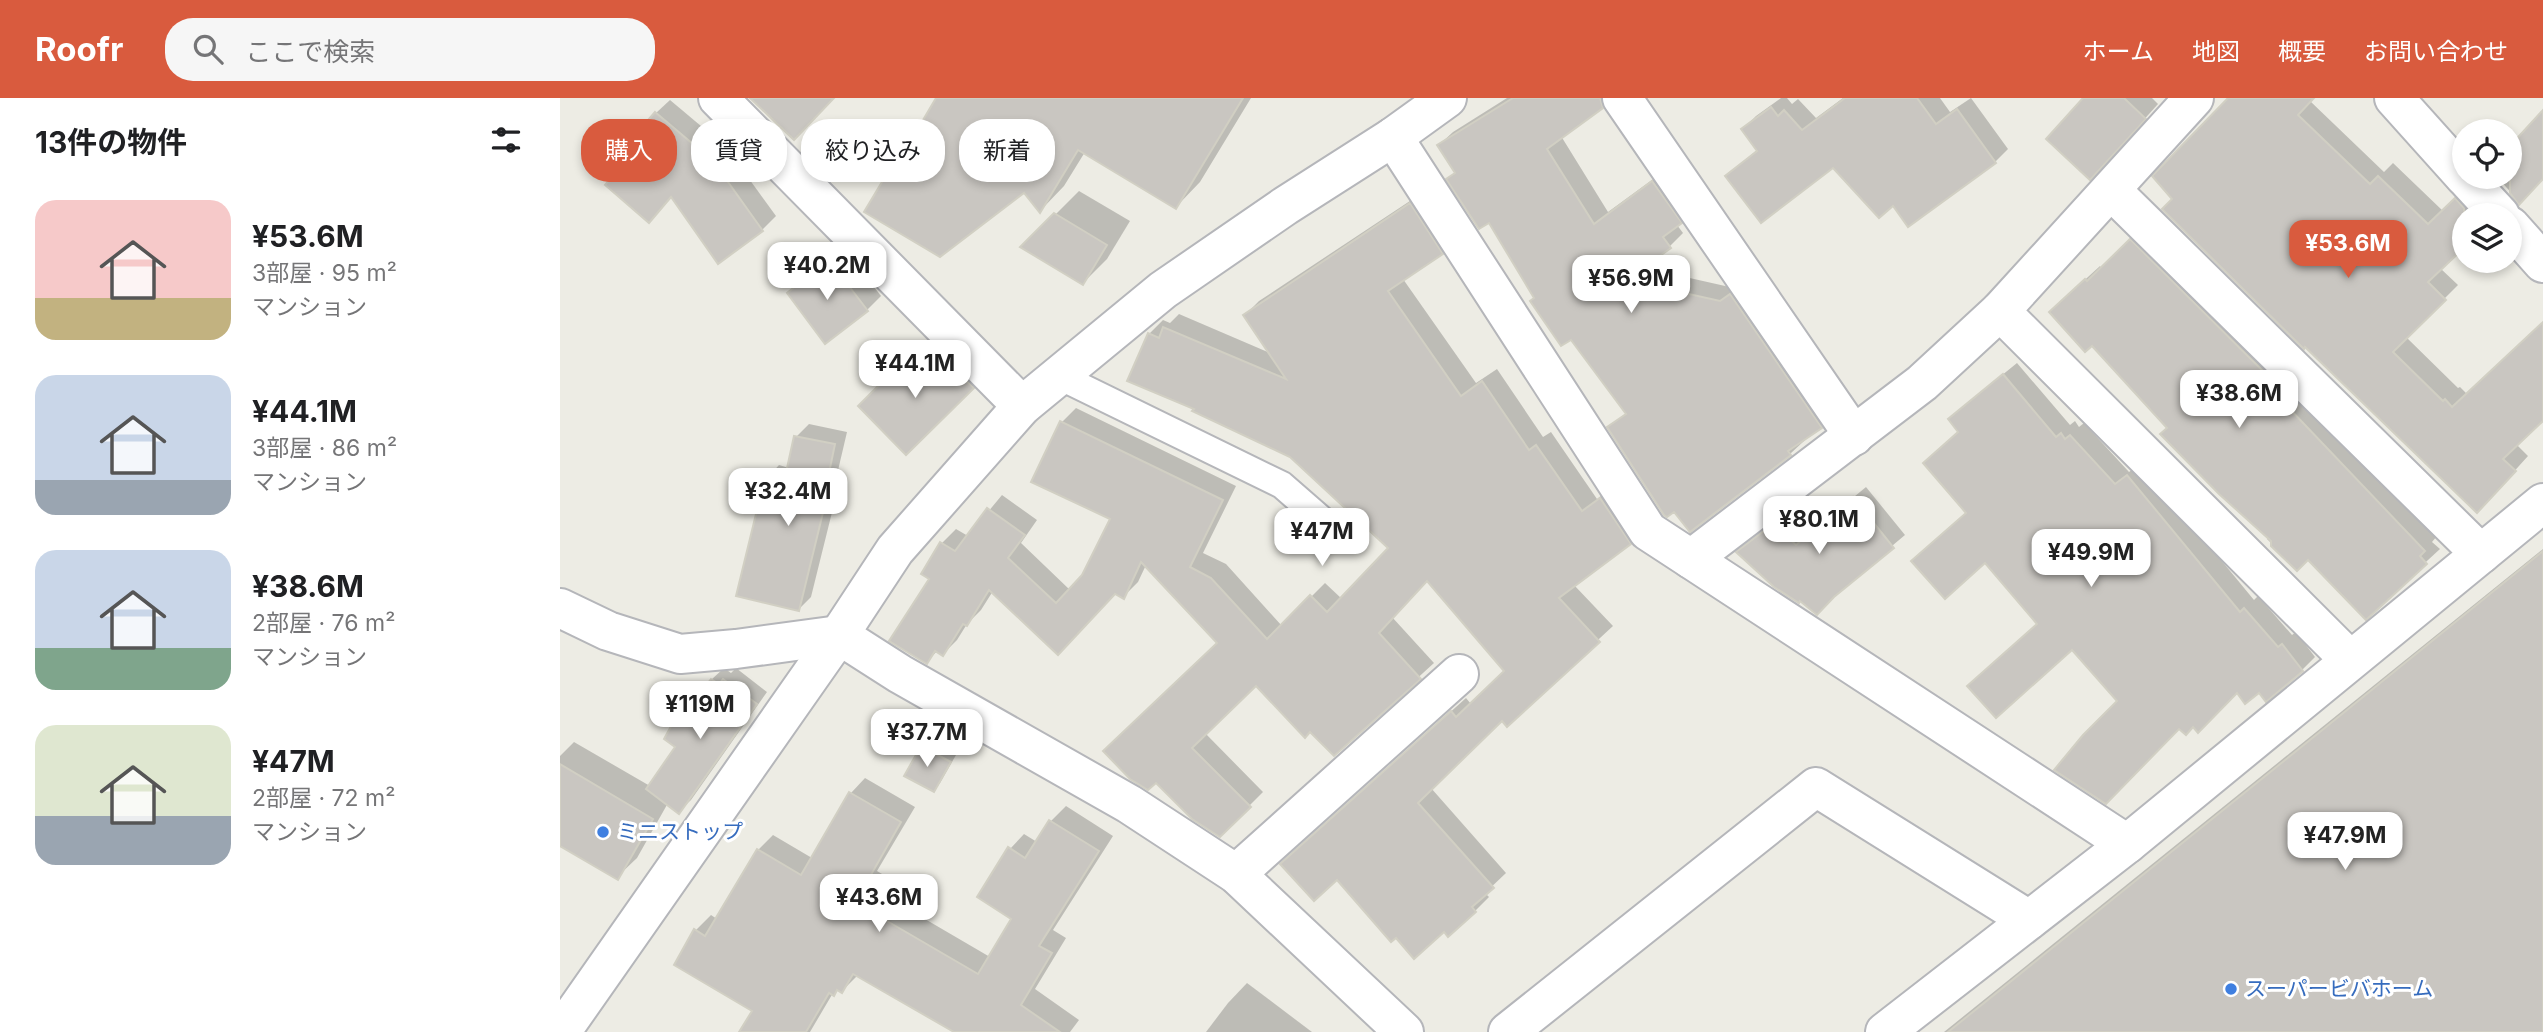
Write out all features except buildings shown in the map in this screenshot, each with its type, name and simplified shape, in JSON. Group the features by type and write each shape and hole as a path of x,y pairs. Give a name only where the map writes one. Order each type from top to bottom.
{"street":[{"path":"718,98 1022,406"},
{"path":"561,1032 839,635 895,550 1022,406 1163,290 1447,98"},
{"path":"1622,98 1854,436"},
{"path":"1691,559 1922,383 2000,311 2194,98"},
{"path":"2393,98 2452,163"},
{"path":"1393,137 1648,531 2127,844"},
{"path":"2476,189 2489,203"},
{"path":"2111,190 2481,554"},
{"path":"2522,239 2543,263"},
{"path":"2000,311 2350,660"},
{"path":"1885,1032 2127,844 2543,503"},
{"path":"560,608 608,631 680,654 839,635 900,674 1129,804 1236,874 1404,1032"},
{"path":"1236,874 1459,674"},
{"path":"1508,1032 1816,787 2029,920"}],"lane":[{"path":"1057,375 1282,485 1321,519"}],"place":[{"name":"ミニストップ","path":"603,832"},
{"name":"スーパービバホーム","path":"2231,989"}]}
